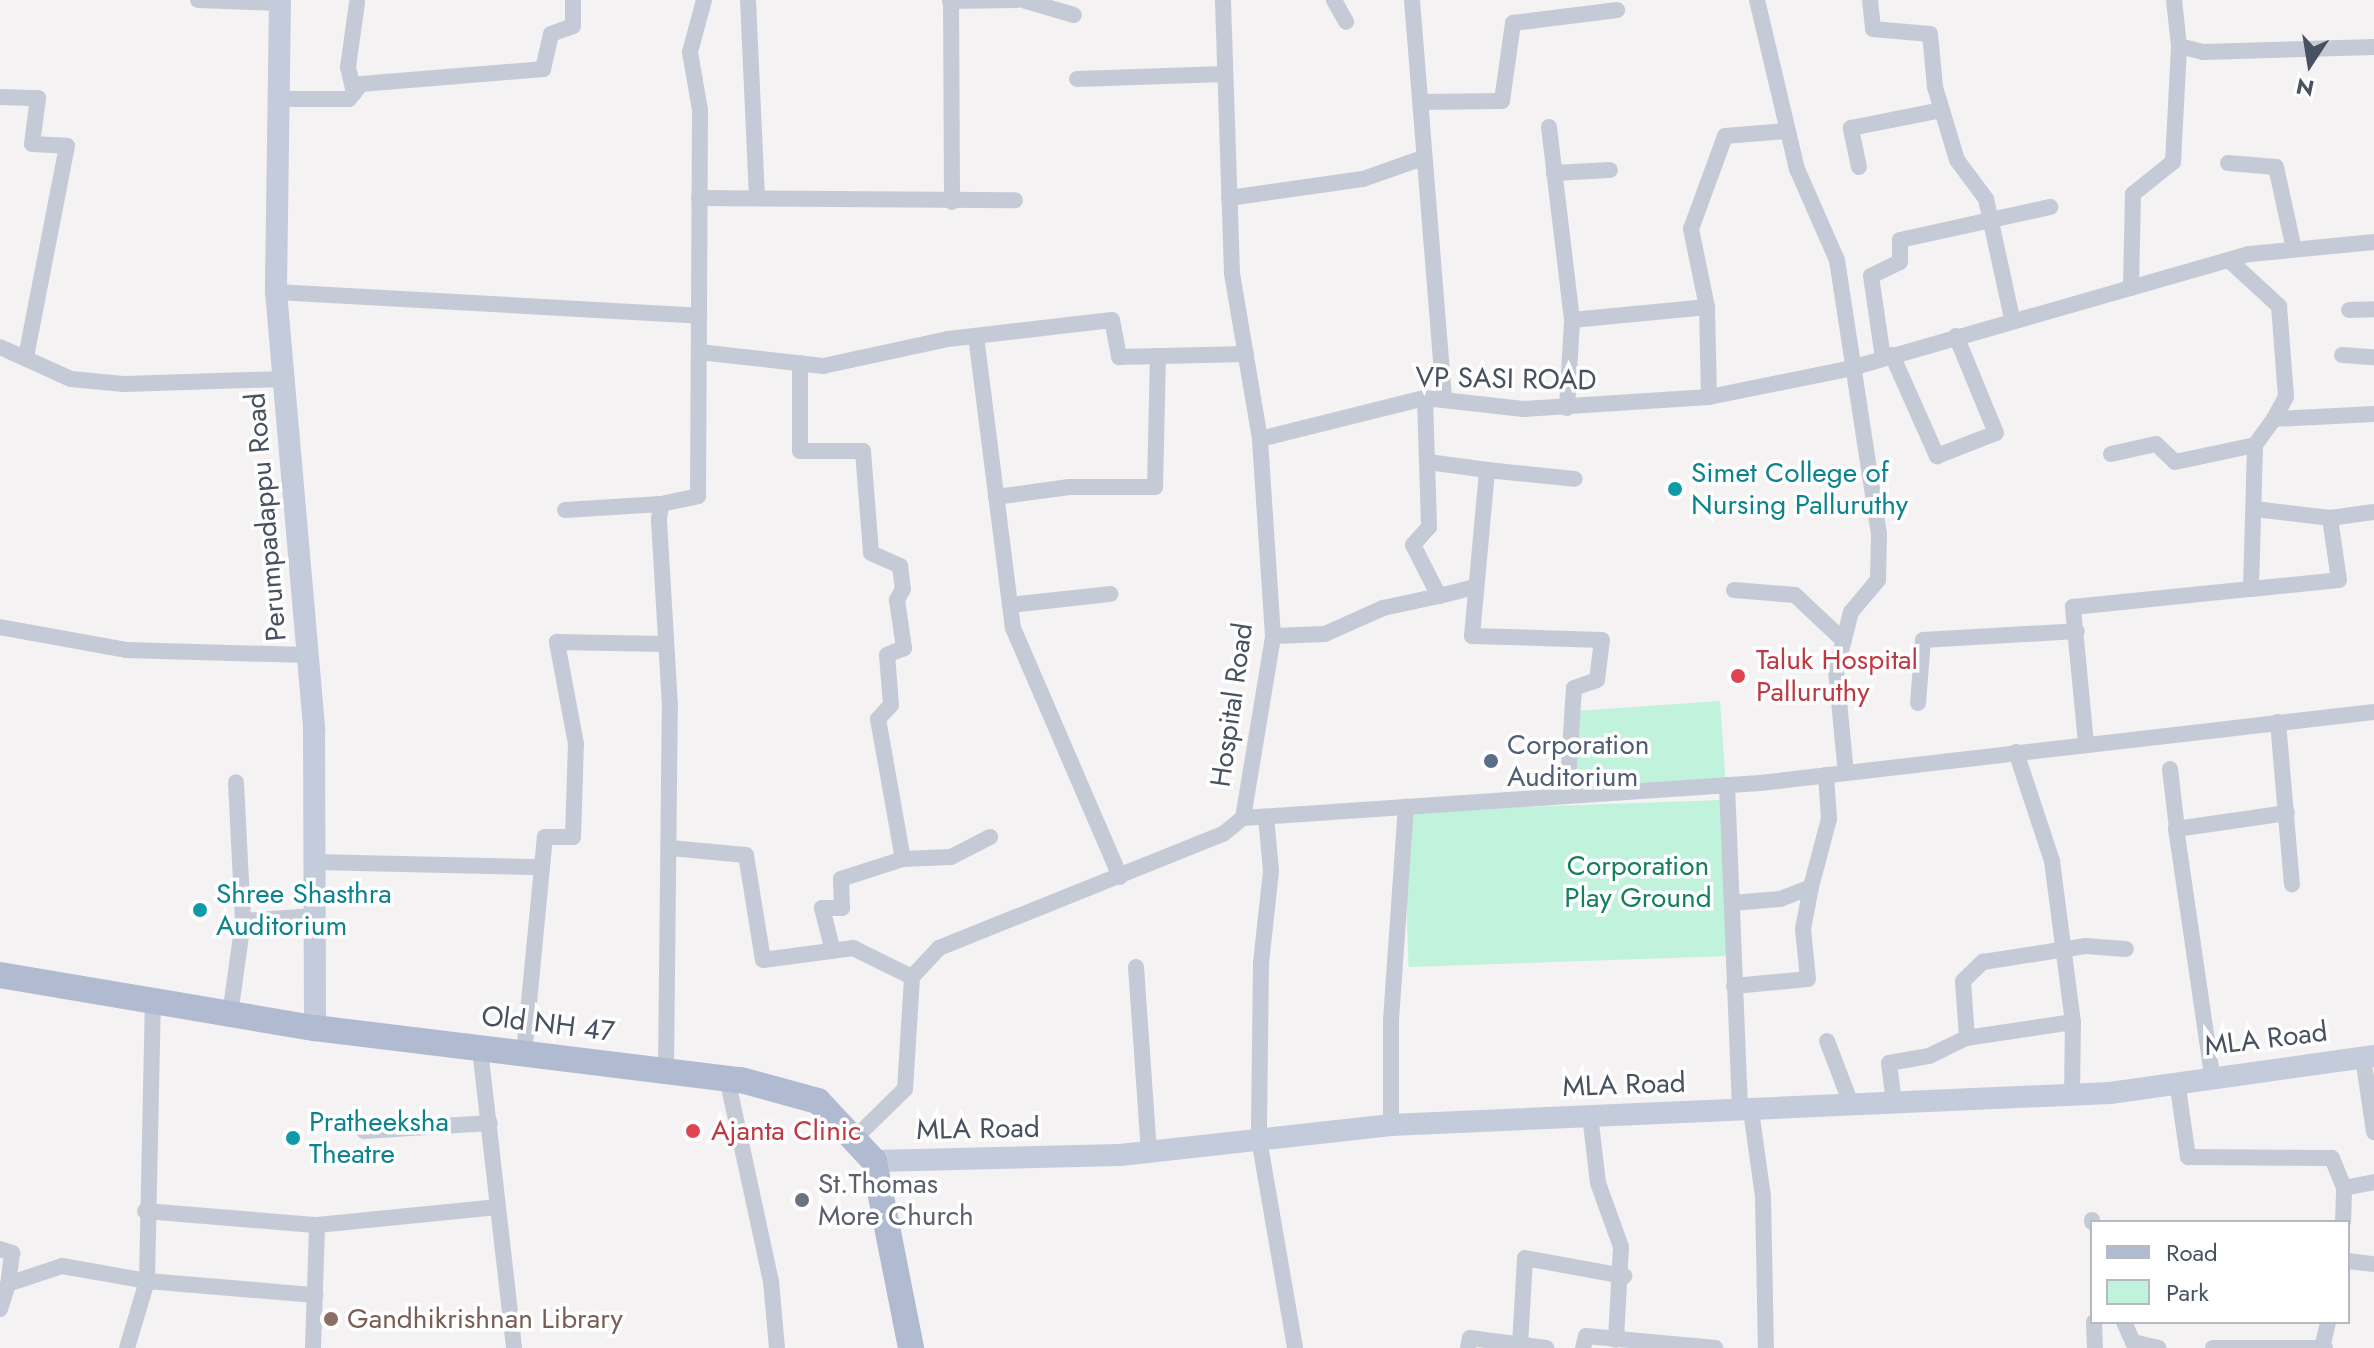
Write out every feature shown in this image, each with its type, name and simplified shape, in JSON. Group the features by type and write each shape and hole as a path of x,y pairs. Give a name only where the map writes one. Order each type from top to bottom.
{"main road":[{"name":"Old NH 47","path":"0,975 315,1028 727,1078 818,1101 874,1161 911,1348"}],"street":[{"path":"198,0 280,2"},
{"path":"279,99 349,99 361,84 543,69 551,34 573,26 573,0"},
{"path":"565,510 661,504 698,496 700,110 690,52 704,0"},
{"path":"748,0 757,196"},
{"path":"952,202 951,1 1020,0 1074,15"},
{"name":"Hospital Road","path":"912,977 939,948 1120,877 1243,818 1273,636 1260,439 1246,354 1229,198 1223,0"},
{"path":"1334,0 1346,22"},
{"path":"1412,0 1419,16 1420,159 1444,400"},
{"path":"1757,0 1787,131 1837,260 1848,369 1871,473 1878,580 1851,612 1836,670 1846,773"},
{"path":"1870,0 1873,29 1930,34 1942,110 1957,160 1986,199 2012,318"},
{"path":"2131,288 2133,194 2173,162 2179,46 2174,0"},
{"name":"Perumpadappu Road","path":"280,2 276,292 308,655 315,862 315,1028"},
{"path":"354,93 348,67 357,3"},
{"path":"1420,102 1502,101 1513,23 1617,10"},
{"path":"2179,46 2203,52 2374,47"},
{"path":"1077,79 1225,74"},
{"path":"0,97 38,98 32,144 67,146 26,357"},
{"path":"1859,167 1851,128 1942,110"},
{"path":"1549,127 1572,320 1567,408"},
{"path":"1709,397 1707,307 1691,229 1725,136 1787,131"},
{"path":"1229,198 1363,179 1420,159"},
{"path":"2228,163 2276,167 2293,245"},
{"path":"1554,173 1610,170"},
{"path":"699,198 1015,200"},
{"path":"1956,336 1996,433 1937,456 1888,357 1871,276 1900,262 1900,240 2050,207"},
{"name":"VP SASI ROAD","path":"1260,439 1425,398 1567,408 1709,397 1848,369 2012,318 2293,245 2374,242"},
{"path":"2230,261 2279,306 2286,397 2255,445 2251,589"},
{"path":"276,292 699,316"},
{"path":"1572,320 1707,307"},
{"path":"2349,310 2374,309"},
{"path":"699,352 800,363 881,357 976,336 1112,320 1119,357 1246,354"},
{"path":"976,336 1013,628 1120,877"},
{"path":"0,347 71,379 124,384 283,379"},
{"path":"2342,355 2374,357"},
{"path":"996,497 1069,487 1155,487 1158,356"},
{"path":"800,363 800,451 863,451 871,553 900,566 904,648 887,655 891,705 878,719 903,859"},
{"path":"1425,398 1429,527 1413,545 1439,596"},
{"path":"2274,419 2374,414"},
{"path":"2111,454 2156,444 2175,462 2255,445"},
{"path":"1428,462 1575,479"},
{"path":"1487,470 1472,636 1602,640 1597,680 1574,688 1567,796"},
{"path":"661,504 670,848 666,1070"},
{"path":"2255,509 2330,518 2374,512"},
{"path":"2086,743 2073,607 2339,580 2330,518"},
{"path":"1273,636 1325,634 1383,608 1476,587"},
{"path":"1734,590 1795,595 1844,641"},
{"path":"1010,605 1110,594"},
{"path":"0,627 126,650 308,655"},
{"path":"1918,703 1923,640 2077,631"},
{"path":"524,1054 545,837 573,837 576,744 557,642 666,644"},
{"path":"1243,818 1727,785 2374,712"},
{"path":"2278,722 2292,884"},
{"path":"2016,752 2052,861 2061,952 2073,1022 2072,1095"},
{"path":"2170,769 2212,1075"},
{"path":"1734,986 1808,979 1803,929 1829,819 1826,775"},
{"path":"230,1015 243,921 236,782"},
{"path":"1727,785 1734,986 1746,1111 1763,1196 1766,1348"},
{"path":"1391,1125 1391,1020 1406,807"},
{"path":"2177,829 2287,813"},
{"path":"1266,817 1271,871 1261,963 1259,1139 1295,1348"},
{"path":"833,951 822,908 842,908 841,879 903,859 951,857 990,837"},
{"path":"670,848 746,855 763,960 853,948 912,977 905,1089 855,1138"},
{"path":"315,862 542,867"},
{"path":"1732,903 1780,899 1811,887"},
{"path":"243,921 315,916"},
{"path":"1967,1038 1966,972 1983,962 2061,952 2126,949"},
{"path":"1136,967 1149,1152"},
{"path":"127,1348 147,1281 145,1211 153,1002"},
{"path":"1894,1103 1889,1063 1929,1056 1967,1038 2073,1022"},
{"path":"1827,1041 1851,1104"},
{"path":"480,1049 514,1348"},
{"path":"2369,1056 2374,1132"},
{"name":"MLA Road","path":"874,1161 1149,1152 1391,1125 2072,1095 2369,1056"},
{"path":"727,1078 771,1281 777,1348"},
{"path":"2177,1081 2188,1157 2332,1158 2344,1188 2343,1220"},
{"path":"1590,1115 1598,1183 1624,1276 1616,1340"},
{"path":"364,1131 490,1123"},
{"path":"2344,1188 2374,1182"},
{"path":"145,1211 317,1225 498,1207"},
{"path":"313,1348 317,1225"},
{"path":"0,1249 12,1253 8,1284 0,1309"},
{"path":"1520,1345 1525,1258 1624,1276"},
{"path":"2350,1261 2374,1264"},
{"path":"8,1284 62,1266 147,1281 315,1295"},
{"path":"2094,1324 2095,1348"},
{"path":"2125,1324 2133,1342 2158,1348"},
{"path":"2213,1348 2323,1347 2328,1324"},
{"path":"1583,1348 1586,1336 1715,1348"},
{"path":"1468,1348 1470,1338 1546,1348"}],"green space":[{"path":"1720,701 1725,779 1578,789 1572,711"},
{"name":"Corporation Play Ground","path":"1722,800 1727,956 1409,967 1403,811"}],"place":[{"name":"Simet College of Nursing Palluruthy","path":"1675,489"},
{"name":"Taluk Hospital Palluruthy","path":"1738,676"},
{"name":"Corporation Auditorium","path":"1491,761"},
{"name":"Shree Shasthra Auditorium","path":"200,910"},
{"name":"Ajanta Clinic","path":"693,1131"},
{"name":"Pratheeksha Theatre","path":"293,1138"},
{"name":"St.Thomas More Church","path":"802,1200"},
{"name":"Gandhikrishnan Library","path":"331,1319"}]}
